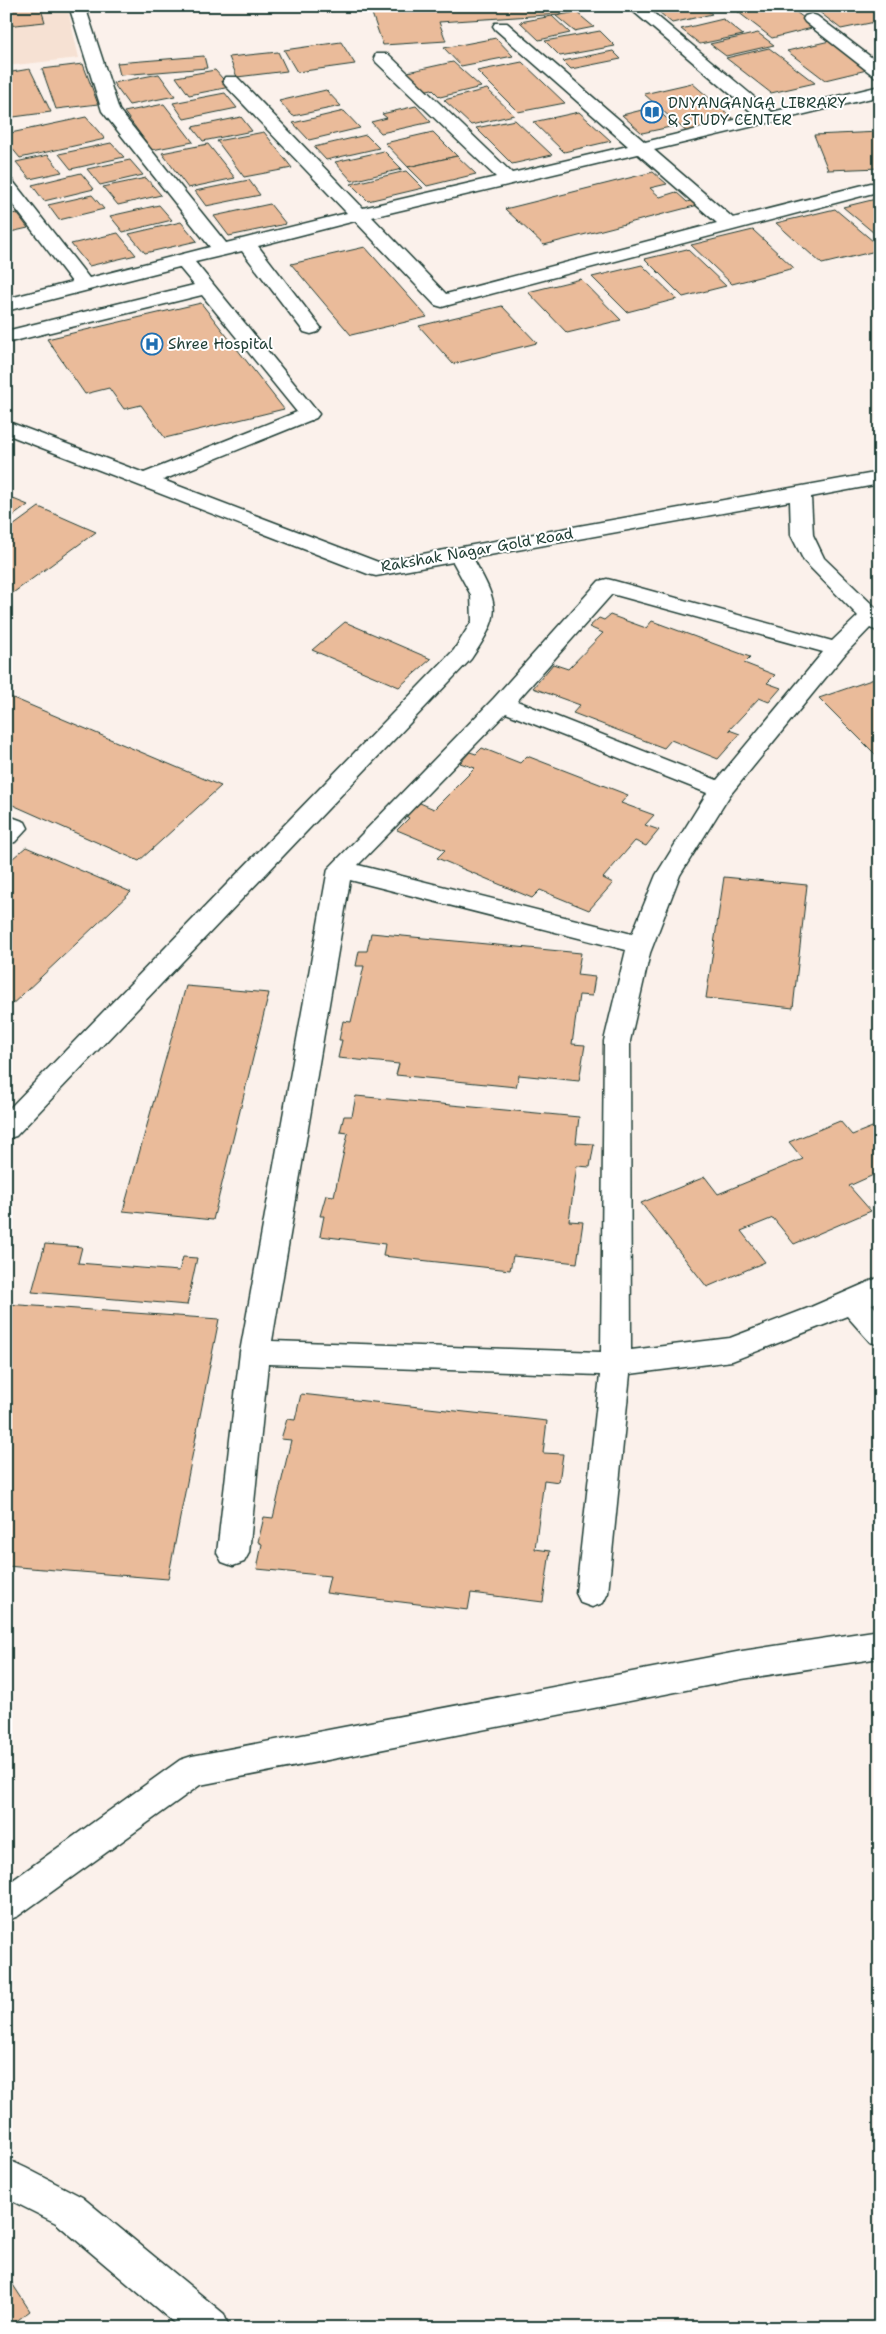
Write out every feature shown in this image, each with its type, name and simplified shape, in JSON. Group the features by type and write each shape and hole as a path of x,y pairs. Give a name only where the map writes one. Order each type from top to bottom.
{"street":[{"path":"77,6 111,111 222,251"},
{"path":"635,6 768,118"},
{"path":"811,19 880,72"},
{"path":"501,26 730,225"},
{"path":"382,58 509,180"},
{"path":"231,81 442,301 871,188"},
{"path":"6,305 359,215 643,149 880,91"},
{"path":"6,184 85,286"},
{"path":"247,245 311,328"},
{"path":"144,480 309,414 184,261"},
{"path":"6,337 206,288"},
{"name":"Rakshak Nagar Gold Road","path":"6,427 376,569 880,478"},
{"path":"592,1593 616,1364 618,1040 641,945 668,875 721,790 836,649 875,621 815,562 802,535 800,493"},
{"path":"6,1129 463,654 483,621 482,595 460,554"},
{"path":"233,1553 255,1352 340,869 502,703 607,586 836,649"},
{"path":"502,703 721,790"},
{"path":"6,823 16,828 6,836"},
{"path":"340,869 641,945"},
{"path":"255,1352 616,1364 732,1349 822,1315 880,1288"},
{"path":"852,1301 880,1334"},
{"path":"6,1905 192,1771 742,1665 880,1644"},
{"path":"6,2181 13,2181 69,2210 210,2328"}],"shaded area":[{"path":"6,6 67,6 79,58 6,66"}],"building":[{"path":"6,6 40,6 45,22 6,26"},
{"path":"392,6 559,6 562,14 439,22 446,41 383,45 370,8"},
{"path":"652,6 701,6 712,14 672,23"},
{"path":"763,6 788,6 816,27 772,38 738,12"},
{"path":"839,6 880,6 880,21 841,29 818,11"},
{"path":"576,12 594,27 574,31 556,16"},
{"path":"552,16 570,33 539,40 520,22"},
{"path":"723,19 743,35 700,44 681,29"},
{"path":"600,31 615,46 560,56 545,41"},
{"path":"758,33 774,45 726,56 710,44"},
{"path":"496,38 513,56 461,66 444,48"},
{"path":"834,40 871,69 825,80 787,51"},
{"path":"341,42 355,64 297,72 284,50"},
{"path":"769,48 815,83 771,93 726,58"},
{"path":"613,51 621,59 571,69 563,61"},
{"path":"278,52 287,71 237,77 229,57"},
{"path":"204,56 207,68 120,75 117,63"},
{"path":"453,62 481,87 440,97 432,89 422,91 403,73"},
{"path":"522,62 565,103 518,112 477,71"},
{"path":"83,64 98,104 56,109 42,69"},
{"path":"30,69 51,112 6,118 6,73"},
{"path":"215,70 230,87 189,95 176,77"},
{"path":"159,74 175,96 129,105 113,83"},
{"path":"692,83 738,123 689,134 644,94"},
{"path":"487,89 514,115 471,125 444,100"},
{"path":"326,90 341,106 293,116 279,101"},
{"path":"225,93 237,108 184,119 173,103"},
{"path":"164,104 193,142 152,150 124,112"},
{"path":"416,106 431,122 381,133 371,122 387,118 382,114"},
{"path":"654,107 675,126 642,133 622,115"},
{"path":"344,111 360,128 309,140 293,123"},
{"path":"579,112 611,141 564,152 533,122"},
{"path":"86,117 105,139 20,158 6,141 6,134"},
{"path":"241,117 252,131 203,141 192,127"},
{"path":"515,120 552,155 512,164 476,128"},
{"path":"264,132 292,168 244,177 217,141"},
{"path":"433,132 457,156 408,167 385,143"},
{"path":"880,132 880,168 828,170 814,135"},
{"path":"366,135 379,148 326,160 314,147"},
{"path":"111,143 124,157 71,169 59,154"},
{"path":"208,144 235,178 188,188 162,153"},
{"path":"384,151 402,169 352,181 335,162"},
{"path":"48,155 62,172 30,179 16,162"},
{"path":"457,156 476,174 427,186 408,167"},
{"path":"130,160 143,175 100,185 87,169"},
{"path":"406,171 423,188 368,201 351,184"},
{"path":"653,172 667,184 650,188 660,197 676,192 687,202 696,199 702,204 544,245 505,209"},
{"path":"81,173 94,189 44,201 32,185"},
{"path":"146,178 161,195 118,205 103,187"},
{"path":"249,180 260,195 206,206 195,191"},
{"path":"92,195 104,209 59,220 48,205"},
{"path":"880,198 880,238 843,207"},
{"path":"270,204 286,224 229,236 214,216"},
{"path":"159,205 172,220 123,232 110,216"},
{"path":"835,209 880,247 880,250 822,264 776,223"},
{"path":"17,213 28,228 6,233 6,215"},
{"path":"181,222 197,241 145,253 129,234"},
{"path":"753,230 794,268 732,284 691,245"},
{"path":"118,233 136,255 89,266 71,244"},
{"path":"365,247 427,317 351,335 291,264"},
{"path":"687,249 726,286 683,297 645,259"},
{"path":"642,265 677,299 627,312 592,277"},
{"path":"581,279 621,320 567,333 528,292"},
{"path":"201,303 284,409 165,438 141,405 124,409 109,388 85,394 47,339"},
{"path":"502,306 537,343 453,364 419,326"},
{"path":"6,496 28,505 6,521"},
{"path":"39,507 96,532 6,598 6,531"},
{"path":"610,615 646,628 652,621 750,657 744,663 775,675 767,683 781,688 769,702 759,698 729,730 740,734 718,759 671,740 664,748 573,713 580,705 533,688 553,664 568,669 603,633 589,627 599,618 604,620"},
{"path":"345,622 431,659 399,687 312,650"},
{"path":"880,677 880,759 819,698"},
{"path":"6,695 221,786 139,861 6,802"},
{"path":"482,748 520,763 527,756 628,795 621,803 654,815 645,825 659,830 646,846 635,841 603,878 613,883 589,910 540,890 532,898 437,858 445,850 397,830 409,818 406,816 420,803 434,809 475,768 460,763 470,752 476,754"},
{"path":"26,847 131,892 6,1010 6,864"},
{"path":"724,877 807,885 793,1008 706,998"},
{"path":"371,933 581,953 577,975 595,977 592,996 579,995 572,1044 585,1045 579,1081 519,1075 516,1087 396,1075 399,1064 338,1058 342,1040 339,1040 343,1021 351,1022 364,966 356,966 359,951 367,951"},
{"path":"186,986 269,993 213,1220 123,1211"},
{"path":"356,1096 579,1117 576,1143 594,1144 590,1167 577,1166 569,1221 583,1222 577,1263 513,1256 510,1270 383,1256 385,1244 320,1236 324,1216 320,1216 326,1195 334,1196 348,1133 340,1132 344,1116 352,1116"},
{"path":"840,1121 852,1135 880,1124 880,1172 849,1186 871,1211 794,1244 773,1218 741,1231 765,1262 707,1287 641,1203 705,1177 718,1194 803,1159 789,1142"},
{"path":"45,1244 82,1247 78,1263 179,1271 183,1257 197,1258 187,1305 32,1292"},
{"path":"6,1304 219,1319 168,1579 6,1566"},
{"path":"301,1394 547,1421 543,1453 563,1454 559,1482 544,1480 535,1549 550,1551 543,1602 471,1593 468,1610 326,1593 330,1576 257,1569 262,1544 258,1542 264,1517 273,1518 291,1440 281,1439 287,1419 295,1420"},
{"path":"6,2274 30,2311 7,2328 6,2328"}],"place":[{"name":"DNYANGANGA LIBRARY & STUDY CENTER","path":"652,112"},
{"name":"Shree Hospital","path":"152,344"}]}
